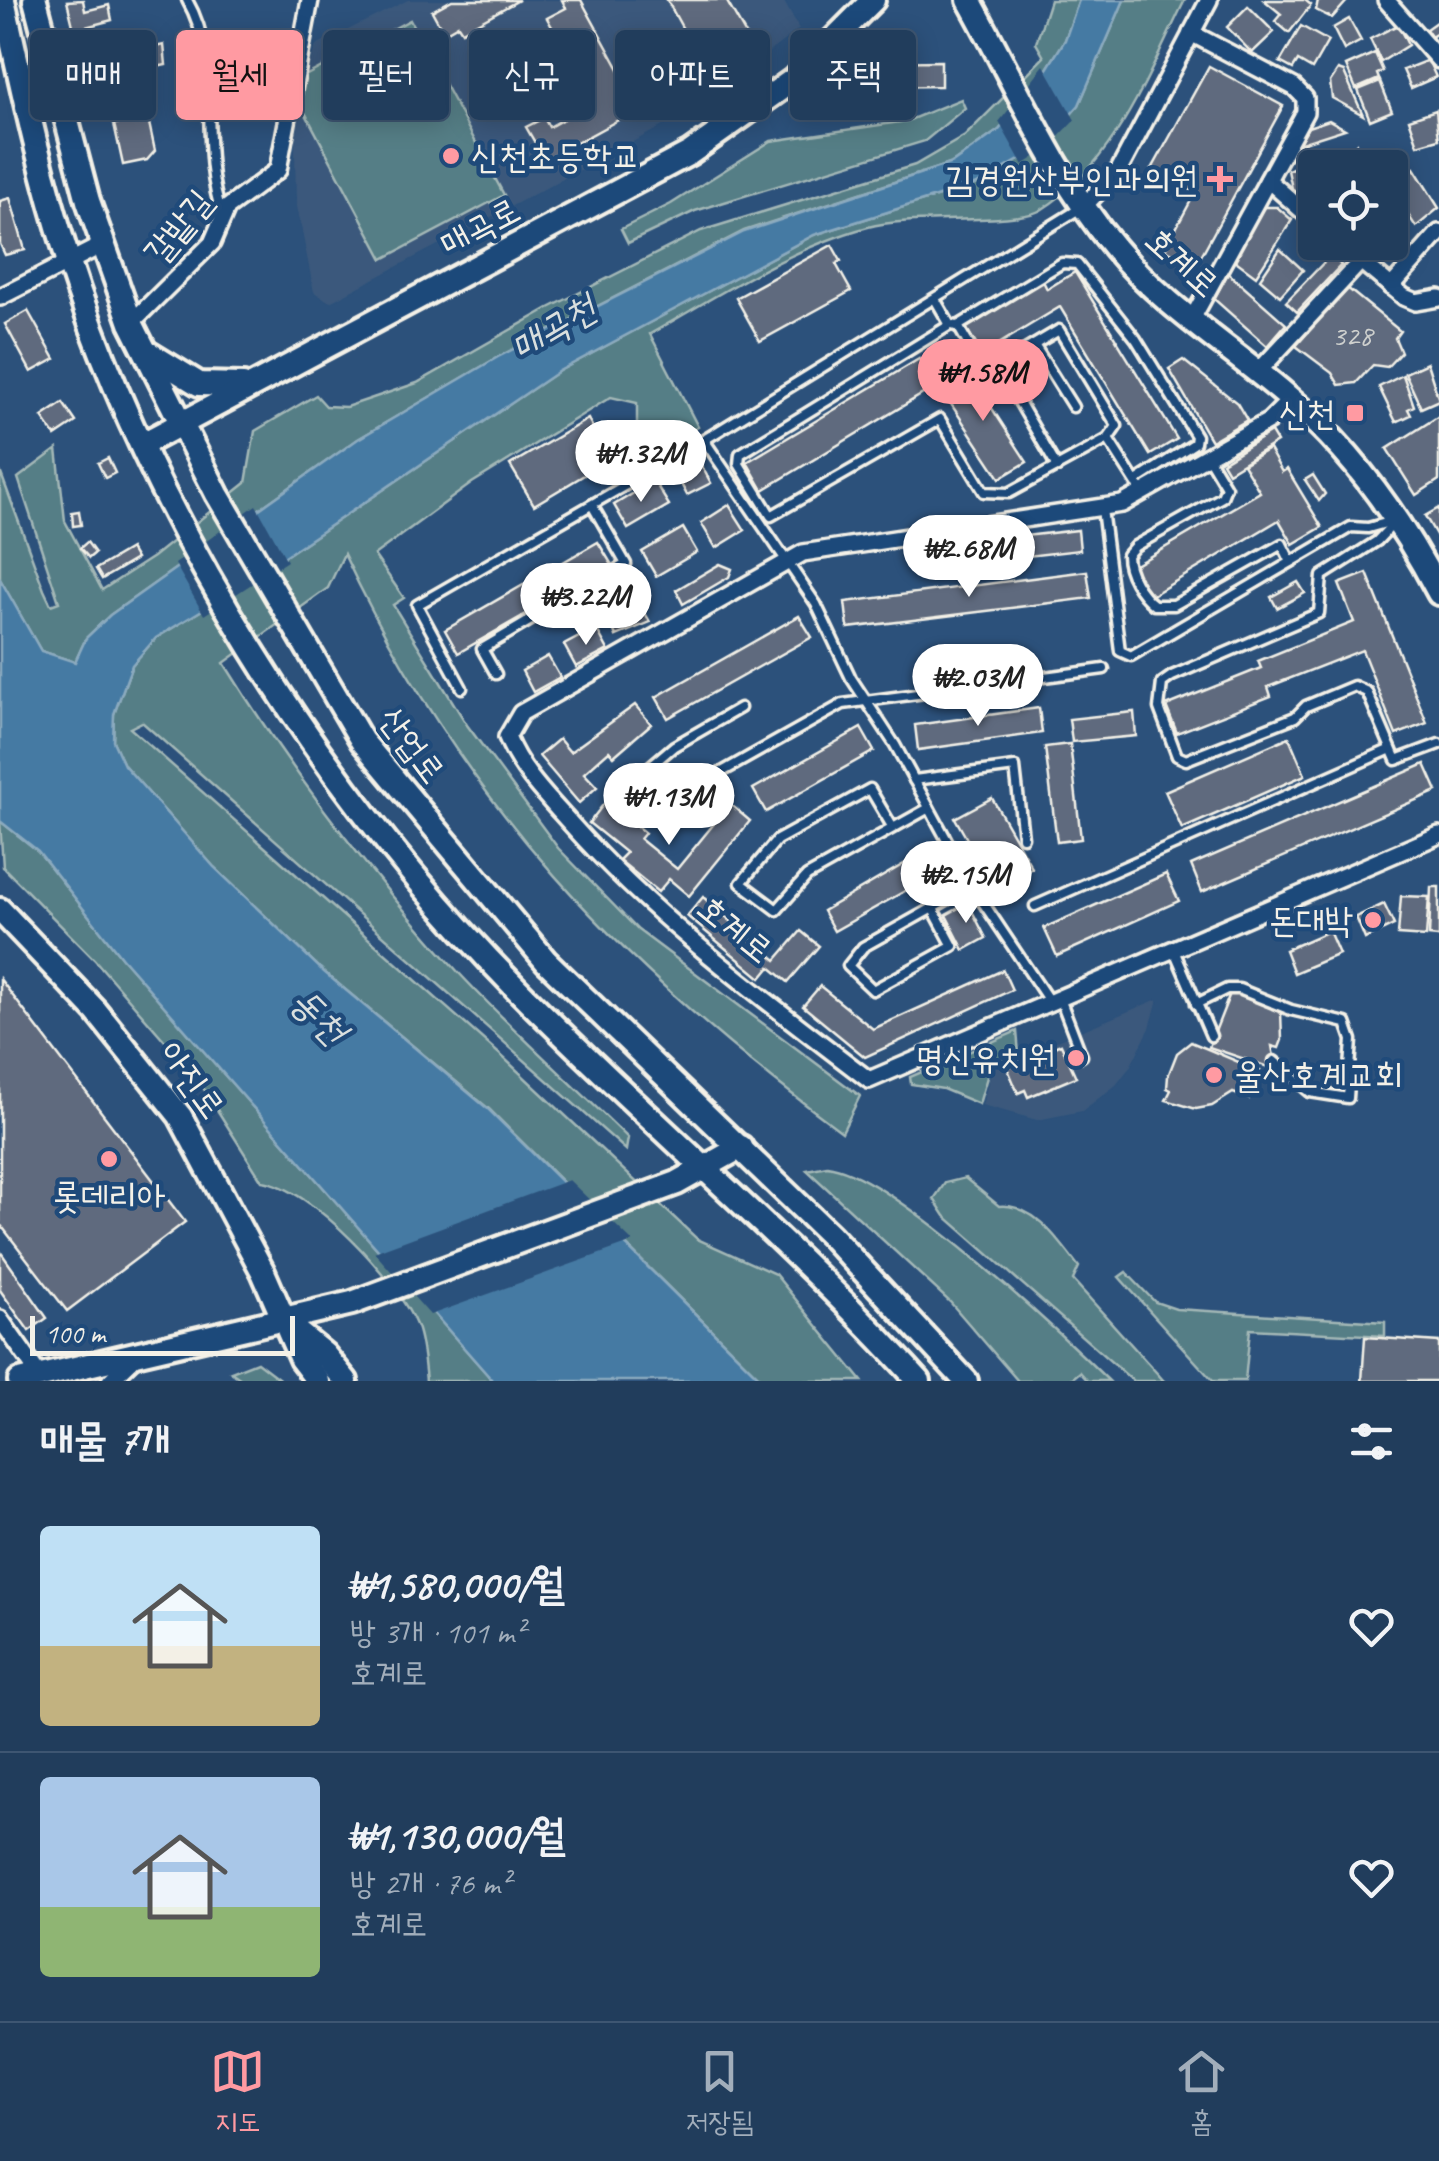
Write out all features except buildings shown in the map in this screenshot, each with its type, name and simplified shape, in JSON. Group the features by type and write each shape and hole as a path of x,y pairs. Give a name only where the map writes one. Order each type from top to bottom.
{"main road":[{"path":"3,0 68,259 143,444 252,647 327,765 415,877 515,987 802,1260 919,1381"},
{"name":"산업로","path":"35,0 102,245 131,323 218,494 362,741 450,852 546,961 742,1148 966,1381"},
{"name":"매곡로","path":"143,444 595,206 729,129 794,80 873,0"},
{"name":"호계로","path":"975,6 1084,206 1138,273 1291,398 1366,476 1398,520 1439,592"},
{"path":"144,349 172,371 199,384 220,388 257,384"},
{"name":"아진로","path":"0,910 96,1011 180,1116 263,1272 300,1359 318,1381"},
{"path":"30,1378 352,1303 677,1183 742,1148"},
{"path":"284,1321 324,1354 346,1381"}],"street":[{"name":"갈밭길","path":"131,323 212,243 222,214 269,180 284,157 284,122 302,60 310,0"},
{"path":"1084,206 1119,170 1208,0"},
{"path":"1386,0 1439,60"},
{"path":"1191,34 1294,87 1305,98 1306,112 1192,318"},
{"path":"1268,180 1298,207"},
{"path":"1391,287 1439,233"},
{"path":"0,297 102,245"},
{"path":"1258,372 1360,262 1416,302 1439,298"},
{"name":"호계로","path":"1291,398 1269,421 1102,509 822,546 785,562 520,713 507,737 514,753 560,812 643,900 868,1080 1439,834"},
{"path":"0,1320 30,1378"},
{"path":"110,1381 121,1367 148,1352"}],"lane":[{"path":"187,0 202,40 210,170 222,214"},
{"path":"462,688 417,605 704,440 1084,206"},
{"path":"934,299 954,326 981,366 998,366 1059,330 1117,426 1108,439 1009,493 984,492 940,419 771,516 739,464 740,454 954,326 1062,263 1078,264 1136,339 1196,436 1196,442 1140,488 1108,439"},
{"path":"1034,345 1072,407"},
{"path":"998,366 1057,467"},
{"path":"704,440 816,604 865,700 972,886 1054,998 1082,1056"},
{"path":"1208,456 1226,487 1222,497 1135,546 1127,555 1127,567 1146,599 1154,605 1174,604 1282,544 1291,562"},
{"path":"496,674 482,649 626,564 592,505"},
{"path":"1102,509 1120,651 1130,656 1351,527 1368,528 1398,520"},
{"path":"1398,520 1377,541 1322,576 1320,613 1172,676 1158,693 1171,744 1177,756 1186,760 1295,717 1306,706 1354,686 1367,692 1396,760 1439,744"},
{"path":"740,708 674,746 640,774 641,784 680,817 713,777 843,704 1104,669"},
{"path":"1035,906 1391,748"},
{"path":"914,780 1014,767 1022,837"},
{"path":"893,828 870,789 777,840 742,883 777,910 807,876 930,808"},
{"path":"933,910 953,946 874,990 848,966 863,947 972,886"},
{"path":"1173,948 1211,1036"},
{"path":"1196,1004 1226,989 1239,989 1291,1010 1346,1022 1352,1040 1348,1098 1310,1092 1274,1061"}],"shaded area":[{"name":"신천초등학교","path":"408,0 783,0 799,29 790,30 790,36 770,51 770,30 615,30 615,120 674,120 330,302 314,292 296,201 294,120 303,120 303,79 316,46 323,42 323,120 449,120 449,30 348,30"},
{"name":"명신유치원","path":"1158,999 1150,1028 1130,1067 1116,1085 1082,1111 1037,1120 982,1105 992,1068"}],"green space":[{"path":"1050,0 1079,0 1065,40 1037,85 999,130 952,163 744,231 498,357 358,439 110,615 86,638 75,662 41,651 0,579 0,471 44,590 51,605 59,602 18,478 57,449 65,521 102,590 153,557 246,483 255,431 316,395 326,406 346,407 417,383 549,308 701,231 915,165 965,136 1044,57 1036,43"},
{"path":"1124,0 1185,0 1127,116 1090,168 1067,191 1028,215 868,227 811,247 756,274 650,334 698,427 639,457 625,435 637,425 637,403 611,397 472,483 374,555 404,598 393,605 467,725 558,848 638,930 860,1096 842,1132 688,1008 619,944 555,876 495,804 440,727 390,644 344,554 328,588 224,663 305,784 395,900 479,994 628,1138 626,1150 142,722 130,728 505,1059 697,1239 775,1274 862,1381 763,1381 489,1109 324,972 214,867 124,765 113,741 114,714 132,665 156,638 235,590 559,371 814,235 977,184 1042,147 1079,105"},
{"path":"410,20 415,30 391,30"},
{"path":"323,66 323,120 449,120 449,93 504,195 383,259 303,109 305,76"},
{"path":"961,99 965,108 925,141 695,211 628,243 621,229 671,204 771,141 916,117"},
{"path":"0,821 38,851 122,958 493,1381 426,1381 417,1327 392,1286 328,1218 282,1187 262,1181 197,1078 94,959 3,867"},
{"path":"1017,1031 1019,1054 990,1067 979,1104 943,1089 911,1084 910,1077"},
{"path":"827,1166 855,1175 931,1224 1014,1293 1109,1381 1088,1381 1080,1372 1069,1381 1018,1381 950,1302 807,1170"},
{"path":"965,1178 999,1206 1023,1211 1045,1226 1079,1267 1073,1280 1164,1381 1133,1381 945,1216 934,1199 945,1183"},
{"path":"1126,1272 1155,1302 1176,1309 1385,1322 1385,1336 1250,1329 1245,1381 1213,1381 1119,1277"},
{"path":"257,1362 282,1381 244,1381 231,1372"}],"water":[{"name":"동천","path":"1079,0 1124,0 1079,105 1042,147 977,184 814,235 559,371 235,590 156,638 132,665 114,714 113,741 124,765 214,867 324,972 488,1109 763,1381 493,1381 122,958 38,851 0,821 0,579 41,651 75,662 86,638 110,615 358,439 498,357 744,232 952,163 999,130 1037,85 1065,40"}],"pier":[{"path":"1044,65 1075,120 1046,150 1023,165 999,122"},
{"path":"256,505 287,561 204,615 175,564"},
{"path":"569,1180 633,1242 430,1315 374,1252"}],"place":[{"name":"신천초등학교","path":"451,156"},
{"name":"김경원산부인과의원","path":"1220,179"},
{"name":"신천","path":"1355,413"},
{"name":"돈대박","path":"1373,920"},
{"name":"명신유치원","path":"1076,1058"},
{"name":"울산호계교회","path":"1214,1075"},
{"name":"롯데리아","path":"109,1159"}],"water label":[{"name":"매곡천","path":"553,328"}]}
